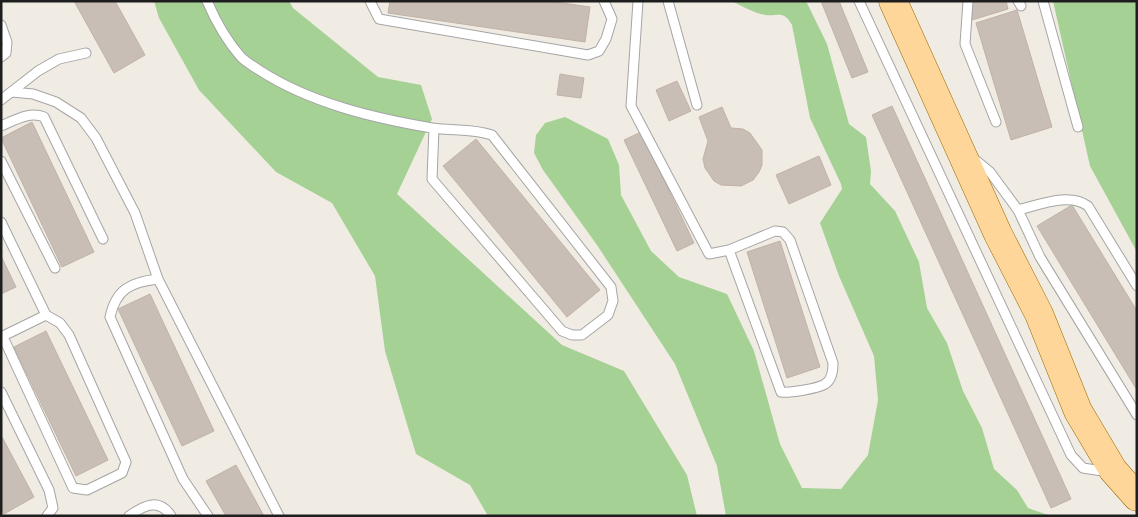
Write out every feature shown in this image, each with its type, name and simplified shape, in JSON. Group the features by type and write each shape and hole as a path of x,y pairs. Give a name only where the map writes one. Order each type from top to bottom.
{"main road":[{"path":"893,1 998,234 1039,314 1078,411 1116,473 1137,497"}],"lane":[{"path":"208,1 218,26 242,58 277,81 314,98 371,115 434,128 478,130 492,135 611,287 613,301 608,315 582,335 572,335 562,331 432,179 434,128"},
{"path":"370,1 379,20 588,55 599,51 606,39 612,19 604,1"},
{"path":"638,1 631,106 710,254 729,250 775,230 783,232 790,240 833,363 832,375 825,384 788,393 781,392 729,250"},
{"path":"668,1 697,105"},
{"path":"859,1 1071,455 1083,468 1116,473"},
{"path":"968,1 965,44 996,122"},
{"path":"1043,1 1078,127"},
{"path":"1,25 7,42 6,54 1,57"},
{"path":"1,100 38,71 59,59 86,53"},
{"path":"12,92 33,94 56,102 81,118 96,138 135,212 158,279 279,516"},
{"path":"1,126 25,116 37,114 44,117 103,239"},
{"path":"963,156 975,158 990,172 1018,210 1040,257 1137,416"},
{"path":"1,161 55,268"},
{"path":"1018,210 1076,198 1088,206 1137,286"},
{"path":"1,222 46,315 60,323 69,335 126,462 122,473 87,490 72,488 2,337 46,315"},
{"path":"158,279 142,281 126,289 113,302 110,317 183,479 208,516"},
{"path":"1,392 49,490 53,508 47,516"},
{"path":"129,516 145,505 158,504 167,510 171,516"}],"green space":[{"path":"154,1 289,1 293,8 378,77 421,85 432,119 397,194 562,345 624,371 687,475 697,516 488,516 470,485 416,454 385,351 375,276 332,203 276,172 199,90 159,18"},
{"path":"732,1 806,1 827,44 849,124 866,137 871,171 870,184 895,211 919,262 927,308 947,343 963,391 982,428 994,469 1017,490 1028,508 1051,516 726,516 717,466 675,364 597,245 543,170 534,153 536,135 545,123 565,117 608,139 619,165 621,195 651,251 679,277 727,294 754,351 780,444 802,488 841,489 868,455 878,400 874,356 839,276 820,223 842,189 841,184 810,118 792,25 783,15 761,14"},
{"path":"1053,1 1137,1 1137,252 1090,166"}],"building":[{"path":"74,1 115,1 145,55 114,73"},
{"path":"390,1 549,1 590,7 585,42 388,13"},
{"path":"821,1 839,1 868,72 852,78"},
{"path":"977,1 1006,1 1008,9 972,20 968,4"},
{"path":"1017,10 1052,127 1011,140 976,23"},
{"path":"560,74 584,78 581,98 557,95"},
{"path":"677,81 691,111 669,121 656,90"},
{"path":"892,106 1071,499 1051,508 872,115"},
{"path":"722,107 731,128 743,129 750,133 762,150 762,165 759,172 753,180 741,186 721,185 714,181 705,168 703,159 708,141 699,117"},
{"path":"32,122 94,252 62,267 1,138"},
{"path":"641,132 694,243 677,251 624,140"},
{"path":"476,139 600,290 567,317 443,166"},
{"path":"819,156 831,185 789,204 776,175"},
{"path":"1072,205 1137,311 1137,390 1037,226"},
{"path":"780,241 820,367 787,378 747,252"},
{"path":"1,256 16,287 1,294"},
{"path":"150,294 214,431 182,446 118,309"},
{"path":"46,331 108,460 76,476 14,347"},
{"path":"1,435 34,497 4,514 1,508"},
{"path":"236,465 264,516 226,516 206,481"}]}
